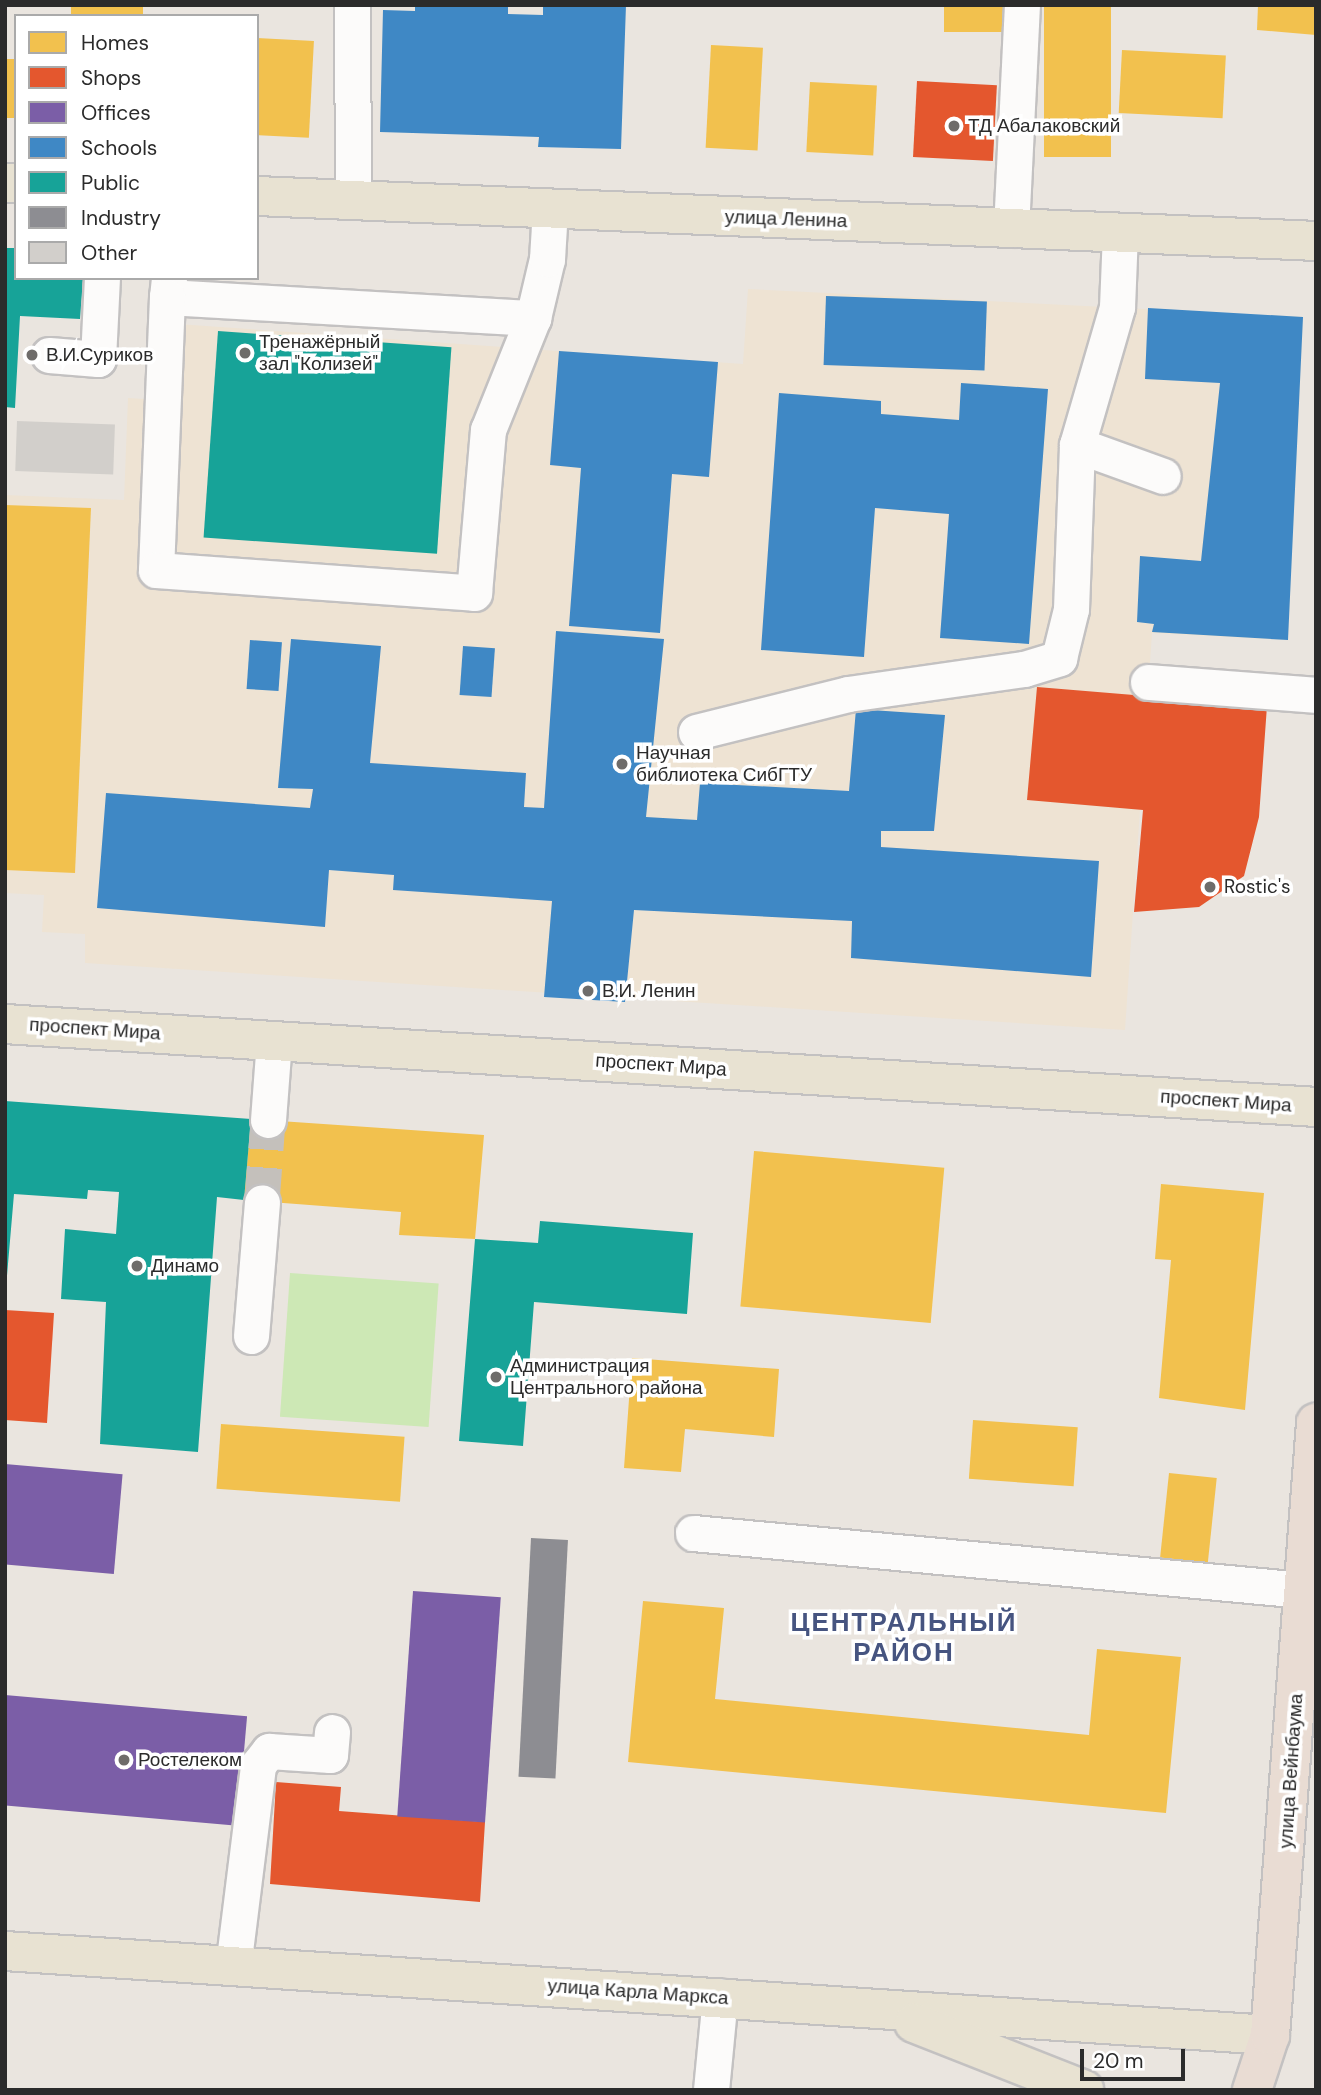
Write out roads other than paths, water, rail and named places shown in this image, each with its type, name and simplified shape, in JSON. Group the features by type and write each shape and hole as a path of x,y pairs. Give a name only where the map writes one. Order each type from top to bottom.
{"highway":[{"name":"улица Вейнбаума","path":"1252,2090 1270,2035 1307,1671 1303,1590 1312,1538 1316,1423"},
{"name":"улица Вейнбаума","path":"1270,2035 1280,2090"}],"main road":[{"name":"улица Ленина","path":"259,197 1316,241"},
{"name":"проспект Мира","path":"5,1024 1316,1107"},
{"name":"улица Карла Маркса","path":"5,1951 720,1996 1270,2035"},
{"path":"876,2008 1084,2090"}],"street":[{"path":"352,5 353,201"},
{"path":"1011,229 1022,5"},
{"path":"533,318 168,288 156,570 474,593 488,430 533,318 547,259 550,209"},
{"path":"696,732 848,694 1024,669 1059,658 1071,609 1077,445 1117,307 1120,233"},
{"path":"49,355 98,359 102,280"},
{"path":"1077,445 1164,476"},
{"path":"1148,682 1316,695"},
{"path":"268,1120 274,1041"},
{"path":"251,1336 262,1202"},
{"path":"693,1533 1303,1590"},
{"path":"233,1967 258,1765 269,1751 330,1755 332,1732"},
{"path":"711,2090 720,1996"}],"tunnel":[{"path":"262,1202 268,1120"}],"place":[{"name":"ТД Абалаковский","path":"954,126"},
{"name":"Тренажёрный зал \"Колизей\"","path":"245,353"},
{"name":"В.И.Суриков","path":"32,355"},
{"name":"Научная библиотека СибГТУ","path":"622,764"},
{"name":"Rostic's","path":"1210,887"},
{"name":"В.И. Ленин","path":"588,991"},
{"name":"Динамо","path":"137,1266"},
{"name":"Администрация Центрального района","path":"496,1377"},
{"name":"Ростелеком","path":"124,1760"}],"district":[{"name":"ЦЕНТРАЛЬНЫЙ РАЙОН","path":"904,1638"}]}
